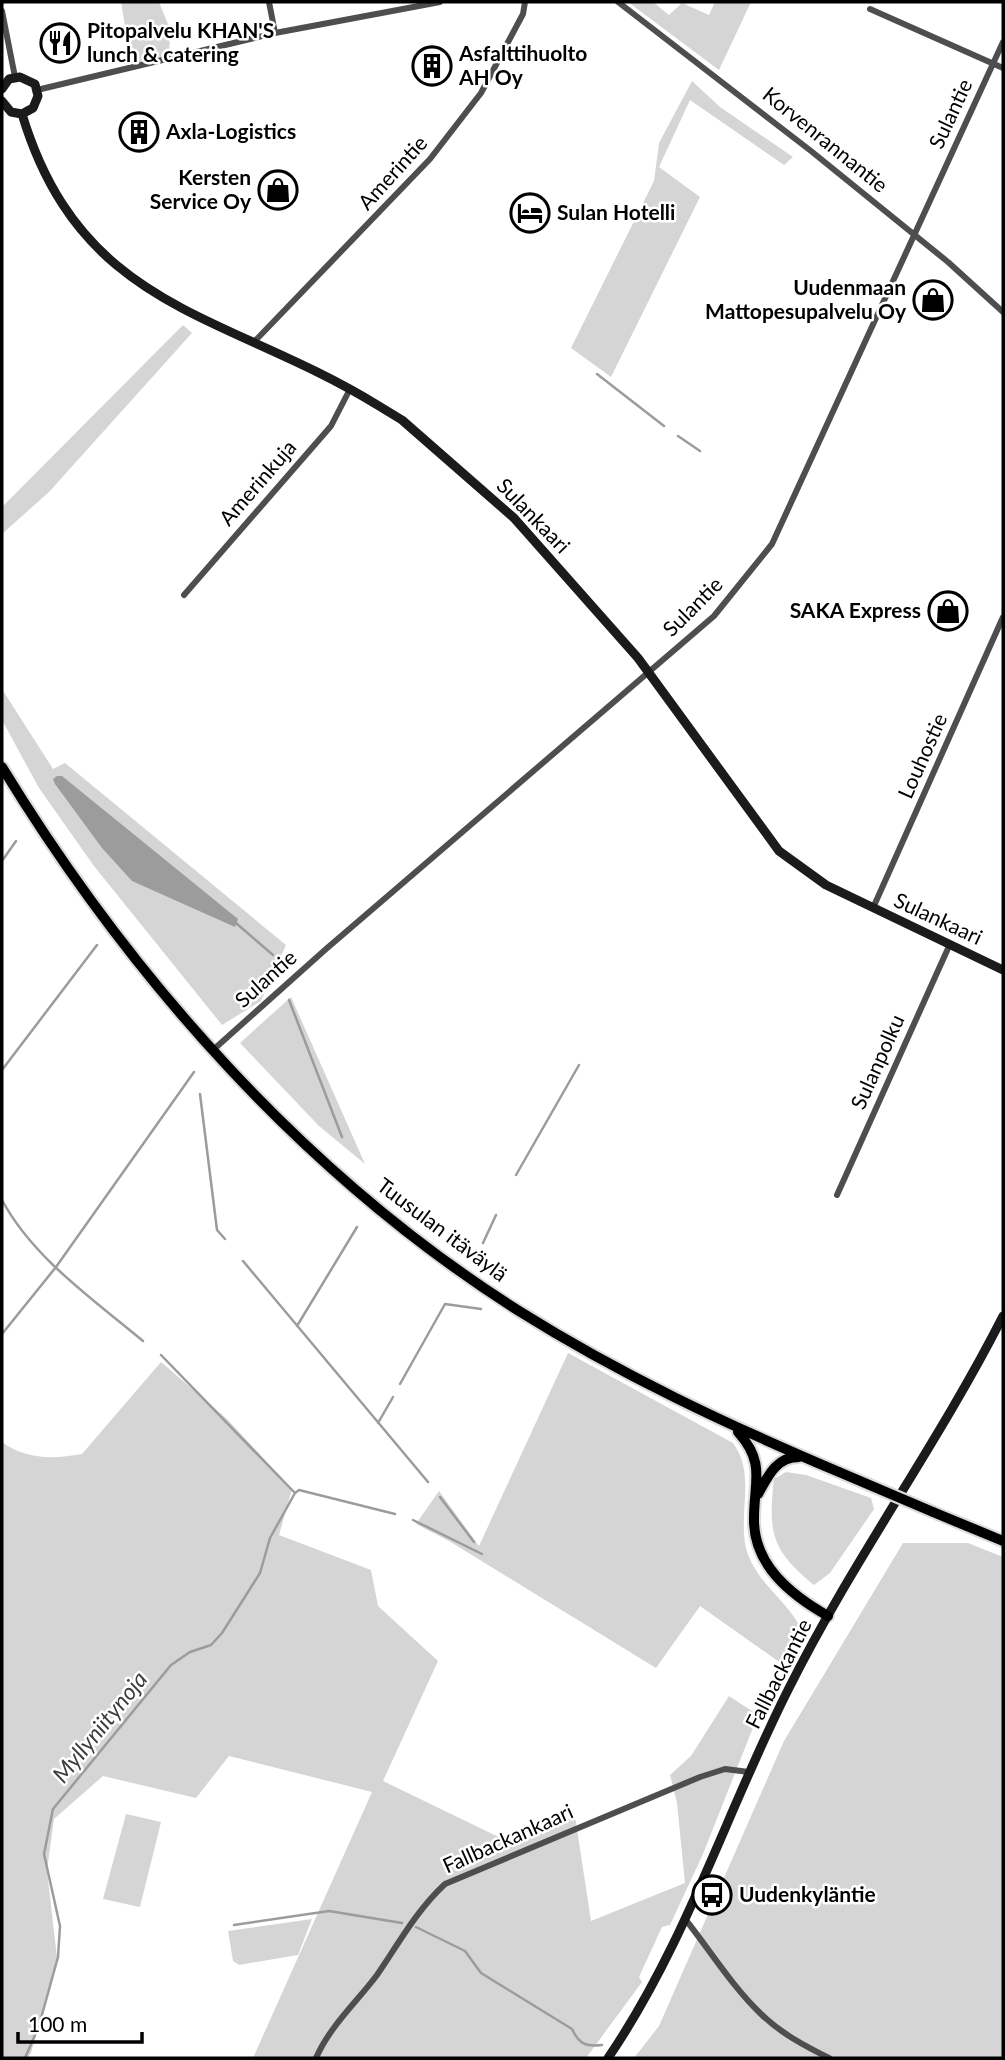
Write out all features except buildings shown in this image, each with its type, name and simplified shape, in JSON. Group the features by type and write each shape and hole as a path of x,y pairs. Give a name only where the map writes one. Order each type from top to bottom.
{"main road":[{"name":"Tuusulan itäväylä","path":"2,767 79,885 214,1050 301,1139 365,1197 518,1311 576,1344 733,1428 1003,1541"},
{"path":"733,1428 755,1459 758,1494 755,1529 766,1564 791,1591 828,1616"},
{"path":"758,1494 777,1464 792,1457 802,1457"}],"street":[{"path":"269,2 275,33"},
{"path":"37,90 275,33 440,2"},
{"name":"Amerintie","path":"253,343 430,159 481,93 523,14 525,2"},
{"name":"Korvenrannantie","path":"618,2 740,94 916,236 1003,312"},
{"path":"870,9 1003,68"},
{"path":"2,11 15,76"},
{"name":"Sulantie","path":"214,1050 326,949 714,616 772,544 1003,42"},
{"path":"2,89 15,76"},
{"path":"2,101 11,112 22,114 33,108 37,90 31,80 15,76"},
{"name":"Sulankaari","path":"22,114 49,183 81,231 103,255 136,283 253,343 350,388 402,420 514,518 638,658 647,674 779,851 826,885 1003,970"},
{"name":"Amerinkuja","path":"184,595 331,426 350,388"},
{"name":"Louhostie","path":"873,908 1003,617"},
{"name":"Sulanpolku","path":"837,1195 950,944"},
{"name":"Fallbackantie","path":"608,2058 648,1995 790,1685 828,1616 954,1409 1003,1316"},
{"name":"Fallbackankaari","path":"316,2058 325,2038 376,1976 419,1909 445,1884 701,1777 725,1769 749,1772"},
{"path":"685,1919 735,1986 761,2015 797,2041 829,2058"}],"shaded area":[{"path":"121,2 159,2 170,29 169,59 132,68"},
{"path":"628,2 653,2 669,15 682,3 709,15 715,2 751,2 719,70"},
{"path":"692,81 720,107 793,157 784,165 690,100 659,167 700,197 611,377 571,348 654,181 659,143"},
{"path":"183,325 192,333 49,492 2,534 2,507"},
{"path":"2,689 53,769 65,763 286,945 261,1001 222,1025 94,866 39,788 2,720"},
{"path":"62,776 238,919 235,927 132,881 102,848 55,784 53,779"},
{"path":"291,997 365,1164 319,1126 240,1043"},
{"path":"568,1353 733,1443 744,1468 746,1548 755,1569 798,1623 782,1664 700,1606 656,1668 449,1541 416,1524 439,1491 479,1546"},
{"path":"161,1362 227,1419 292,1489 279,1535 371,1570 378,1606 438,1661 383,1781 511,1843 575,1816 591,1921 685,1883 677,1803 670,1775 691,1756 729,1696 758,1715 703,1854 670,1925 662,1927 639,1977 642,1982 586,2058 253,2058 372,1792 229,1756 196,1798 103,1776 54,1819 47,1870 57,1958 31,2053 27,2058 2,2058 2,1442 21,1452 40,1457 82,1454"},
{"path":"786,1472 806,1475 871,1498 874,1509 830,1573 814,1585 781,1550 773,1527 774,1479"},
{"path":"903,1543 968,1543 1003,1557 1003,2058 634,2058 659,2026 784,1741"},
{"path":"126,1814 161,1822 140,1907 103,1899"},
{"path":"312,1919 298,1955 239,1965 233,1961 228,1931"}],"waterway":[{"path":"597,374 664,426"},
{"path":"678,436 700,451"},
{"path":"2,861 16,841"},
{"path":"236,923 273,955"},
{"path":"2,1070 97,945"},
{"path":"289,1000 342,1137"},
{"path":"516,1175 579,1065"},
{"path":"2,1334 56,1267 194,1072"},
{"path":"200,1094 217,1230 225,1239"},
{"path":"2,1200 30,1241 47,1259 143,1341"},
{"path":"483,1243 496,1215"},
{"path":"297,1326 357,1227"},
{"path":"243,1261 428,1482"},
{"path":"400,1384 445,1304 481,1309"},
{"path":"161,1355 295,1493"},
{"path":"378,1423 393,1397"},
{"path":"295,1493 299,1490 395,1514"},
{"name":"Myllyniitynoja","path":"40,2022 58,1957 60,1926 44,1854 53,1809 171,1665 190,1652 211,1645 222,1633 260,1573 270,1538 295,1493"},
{"path":"440,1497 474,1542"},
{"path":"413,1520 482,1554"},
{"path":"234,1925 329,1911 402,1923"},
{"path":"416,1927 465,1951 481,1973 572,2029 584,2043 602,2045"},
{"name":"Myllyniitynoja","path":"25,2058 39,2026"}],"place":[{"name":"Pitopalvelu KHAN'S lunch & catering","path":"60,43"},
{"name":"Asfalttihuolto AH Oy","path":"432,66"},
{"name":"Axla-Logistics","path":"139,132"},
{"name":"Kersten Service Oy","path":"278,190"},
{"name":"Sulan Hotelli","path":"530,213"},
{"name":"Uudenmaan Mattopesupalvelu Oy","path":"933,300"},
{"name":"SAKA Express","path":"948,611"},
{"name":"Uudenkyläntie","path":"712,1895"}]}
